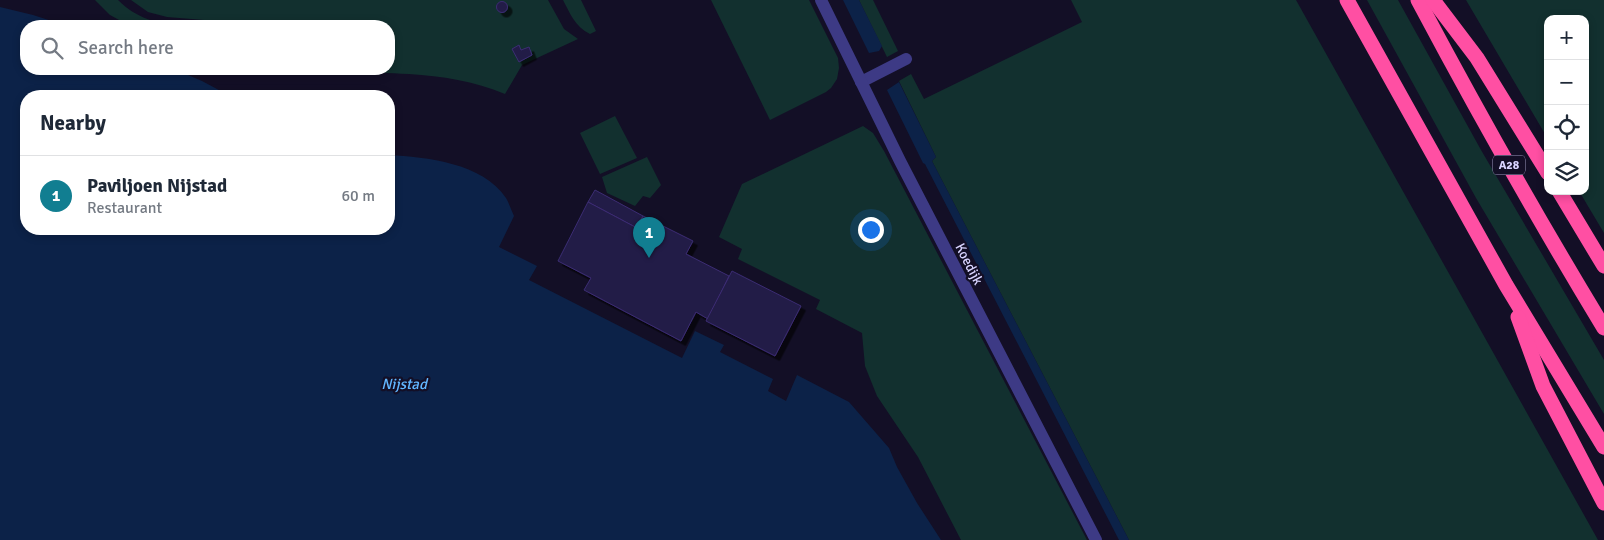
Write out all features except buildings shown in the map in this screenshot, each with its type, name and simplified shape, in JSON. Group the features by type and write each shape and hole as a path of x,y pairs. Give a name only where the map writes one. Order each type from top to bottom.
{"highway":[{"path":"1347,0 1506,285 1604,447"},
{"name":"A28","path":"1418,0 1468,93 1575,281 1604,328"},
{"name":"A28","path":"1433,0 1478,58 1544,166"},
{"path":"1561,195 1604,266"},
{"path":"1506,285 1542,386 1604,503"}],"street":[{"name":"Koedijk","path":"820,0 904,170 1096,540"},
{"path":"861,82 906,59"}],"green space":[{"path":"95,0 118,0 140,16 150,20 119,20 110,15"},
{"path":"131,0 548,0 564,29 578,39 522,65 505,94 470,82 395,73 395,20 204,20 167,17 148,12"},
{"path":"563,0 581,0 596,31 590,34 580,28"},
{"path":"711,0 809,0 838,58 837,79 831,88 770,120"},
{"path":"859,0 873,0 898,51 887,57"},
{"path":"1071,0 1296,0 1598,540 1129,540 932,161 936,157 899,81 911,74 924,99 1082,22"},
{"path":"1367,0 1398,0 1481,150 1604,360 1604,414 1476,198"},
{"path":"1466,0 1604,0 1604,233 1581,195 1589,195 1589,15 1544,15 1544,132"},
{"path":"615,116 637,158 600,174 580,133"},
{"path":"863,126 873,133 884,151 1087,540 961,540 918,457 877,396 865,366 862,333 816,309 820,300 738,259 742,249 719,237 742,184"},
{"path":"647,157 661,185 650,198 643,196 635,206 607,193 602,177"}],"water":[{"path":"843,0 859,0 882,46 879,51 869,53"},
{"name":"Nijstad","path":"0,7 48,20 20,20 20,75 188,75 219,90 20,90 20,235 395,235 395,156 436,160 453,164 483,177 496,186 506,198 514,216 499,247 537,266 529,280 682,358 695,331 724,345 720,352 773,379 768,391 786,401 797,375 849,402 889,448 917,503 941,540 0,540"},
{"path":"899,82 936,157 932,161 1129,540 1119,540 923,163 887,90"}],"place":[{"name":"Paviljoen Nijstad","path":"649,258"}]}
